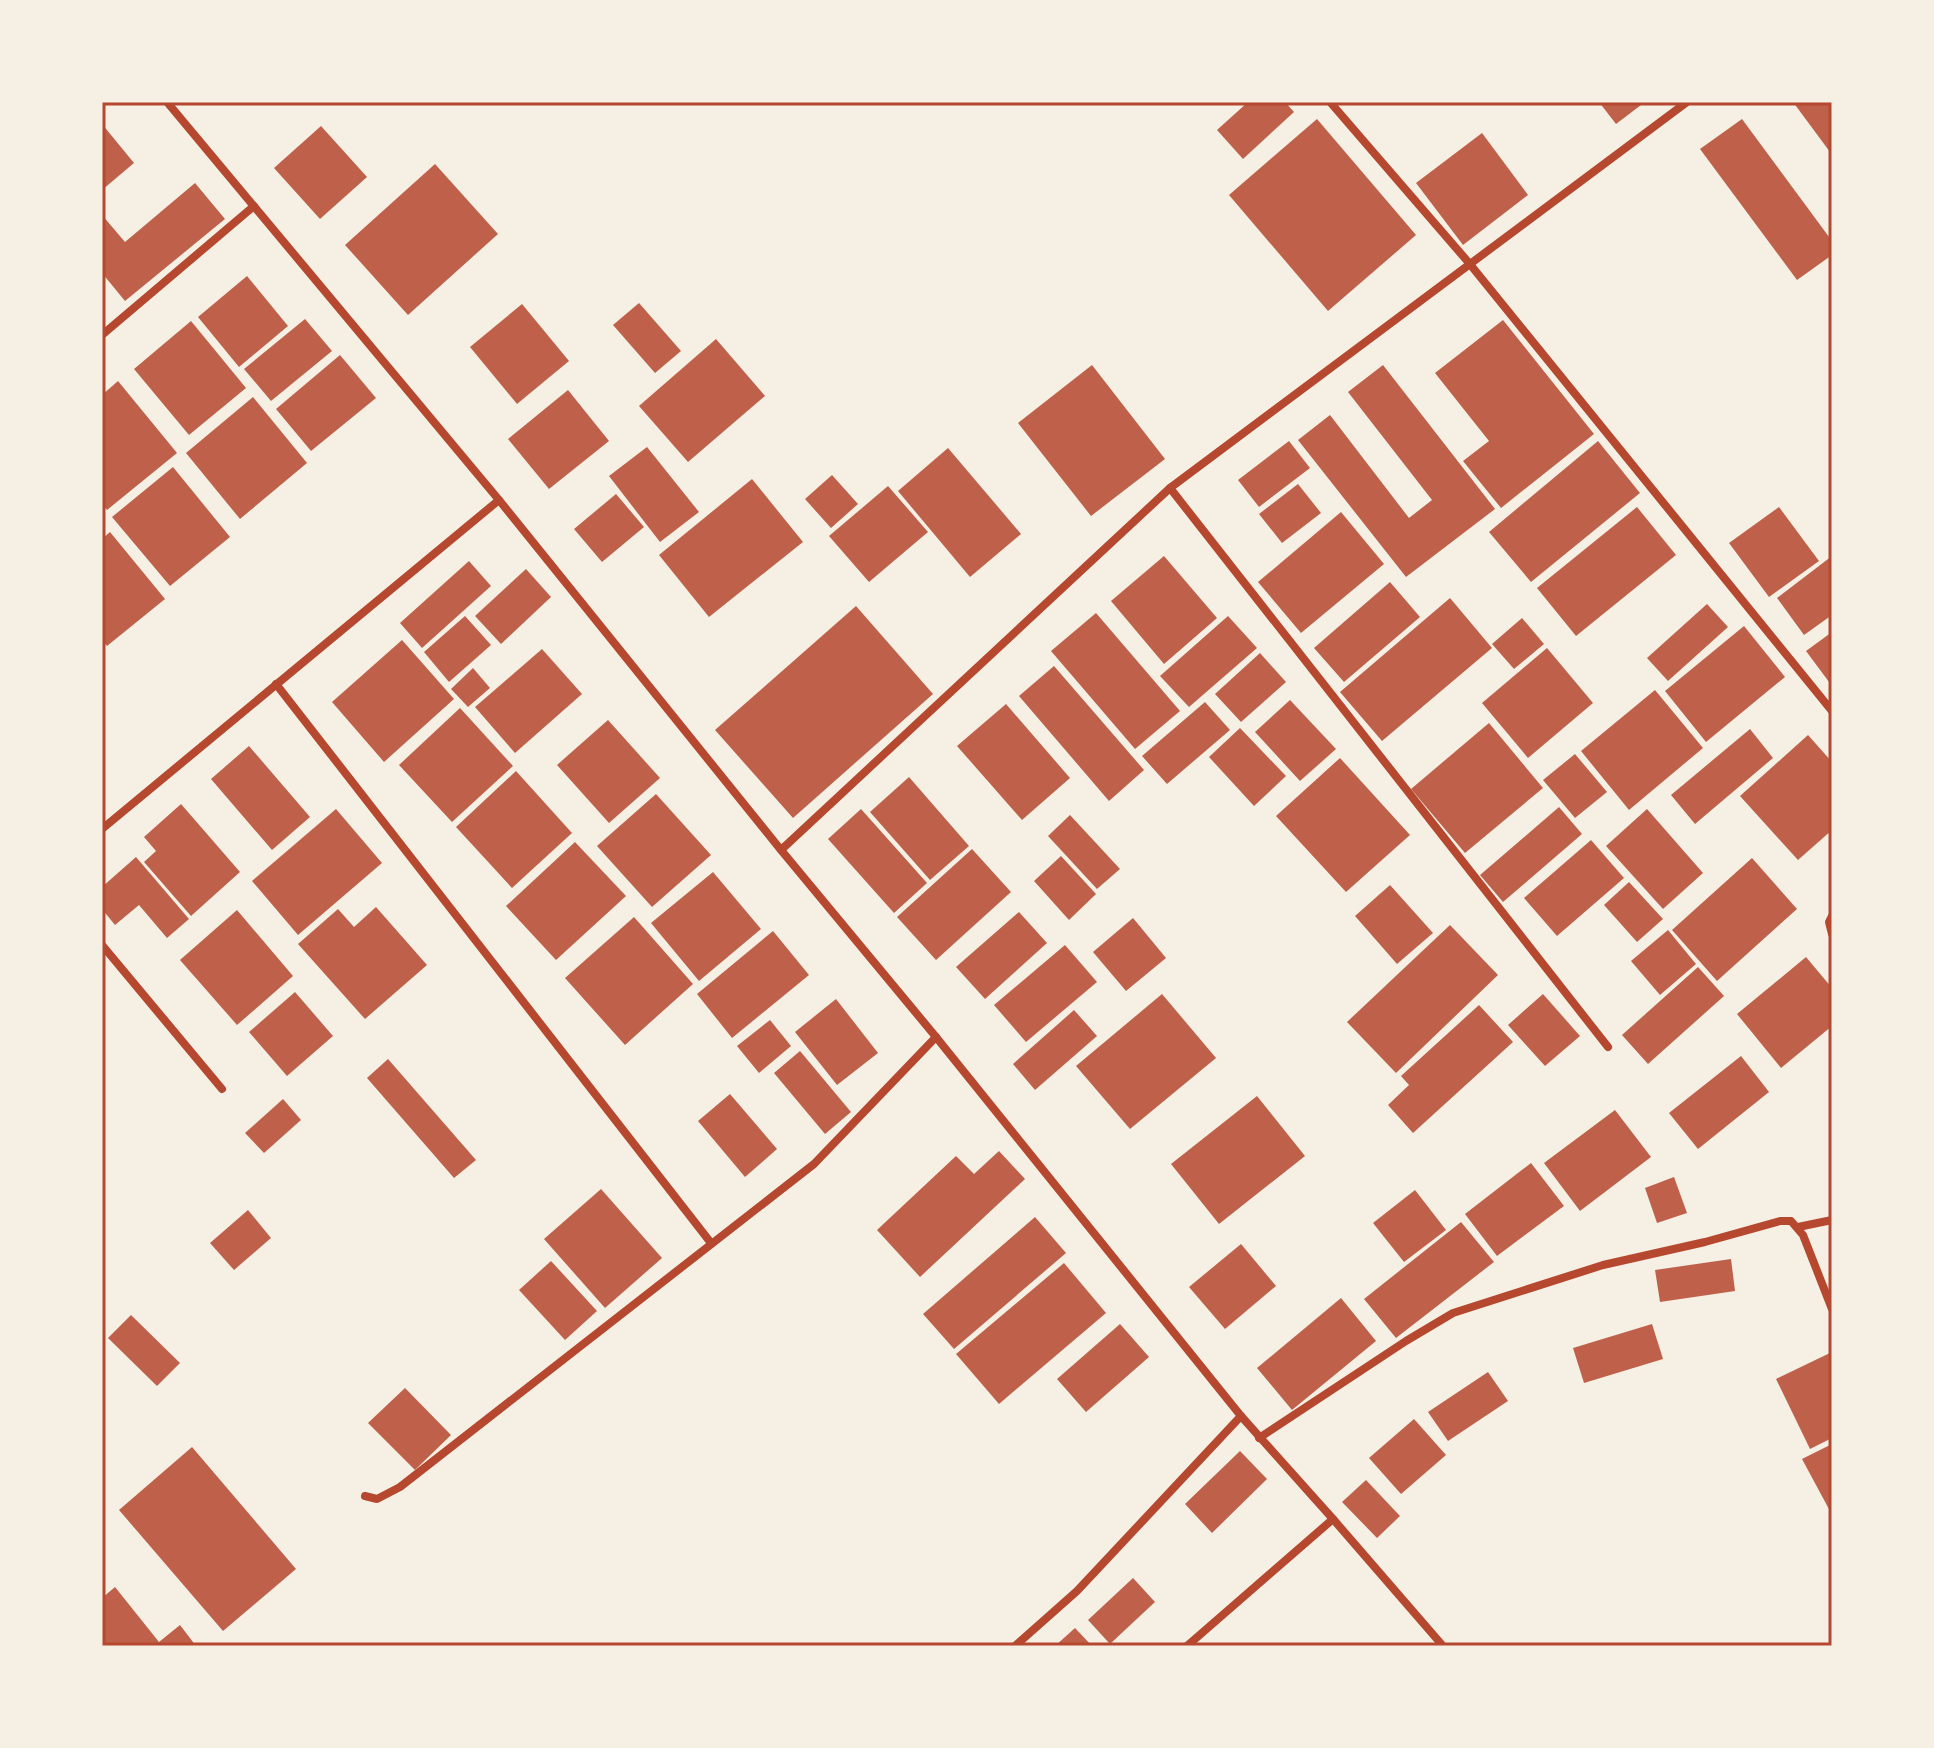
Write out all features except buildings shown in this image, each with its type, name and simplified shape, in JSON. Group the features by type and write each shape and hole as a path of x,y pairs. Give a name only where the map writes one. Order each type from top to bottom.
{"street":[{"path":"167,102 499,500 1259,1438 1443,1646"},
{"path":"1330,102 1469,263 1832,711"},
{"path":"781,850 1170,488 1687,102"},
{"path":"102,335 254,206"},
{"path":"1170,488 1608,1047"},
{"path":"102,829 499,500"},
{"path":"276,684 711,1243"},
{"path":"1832,916 1829,922 1832,934"},
{"path":"102,945 222,1089"},
{"path":"365,1496 377,1499 400,1487 814,1164 936,1037"},
{"path":"1798,1227 1832,1220"},
{"path":"1259,1438 1453,1313 1603,1265 1780,1221 1791,1221 1803,1235 1832,1309"},
{"path":"1015,1646 1077,1591 1241,1416"},
{"path":"1187,1646 1333,1519"}]}
